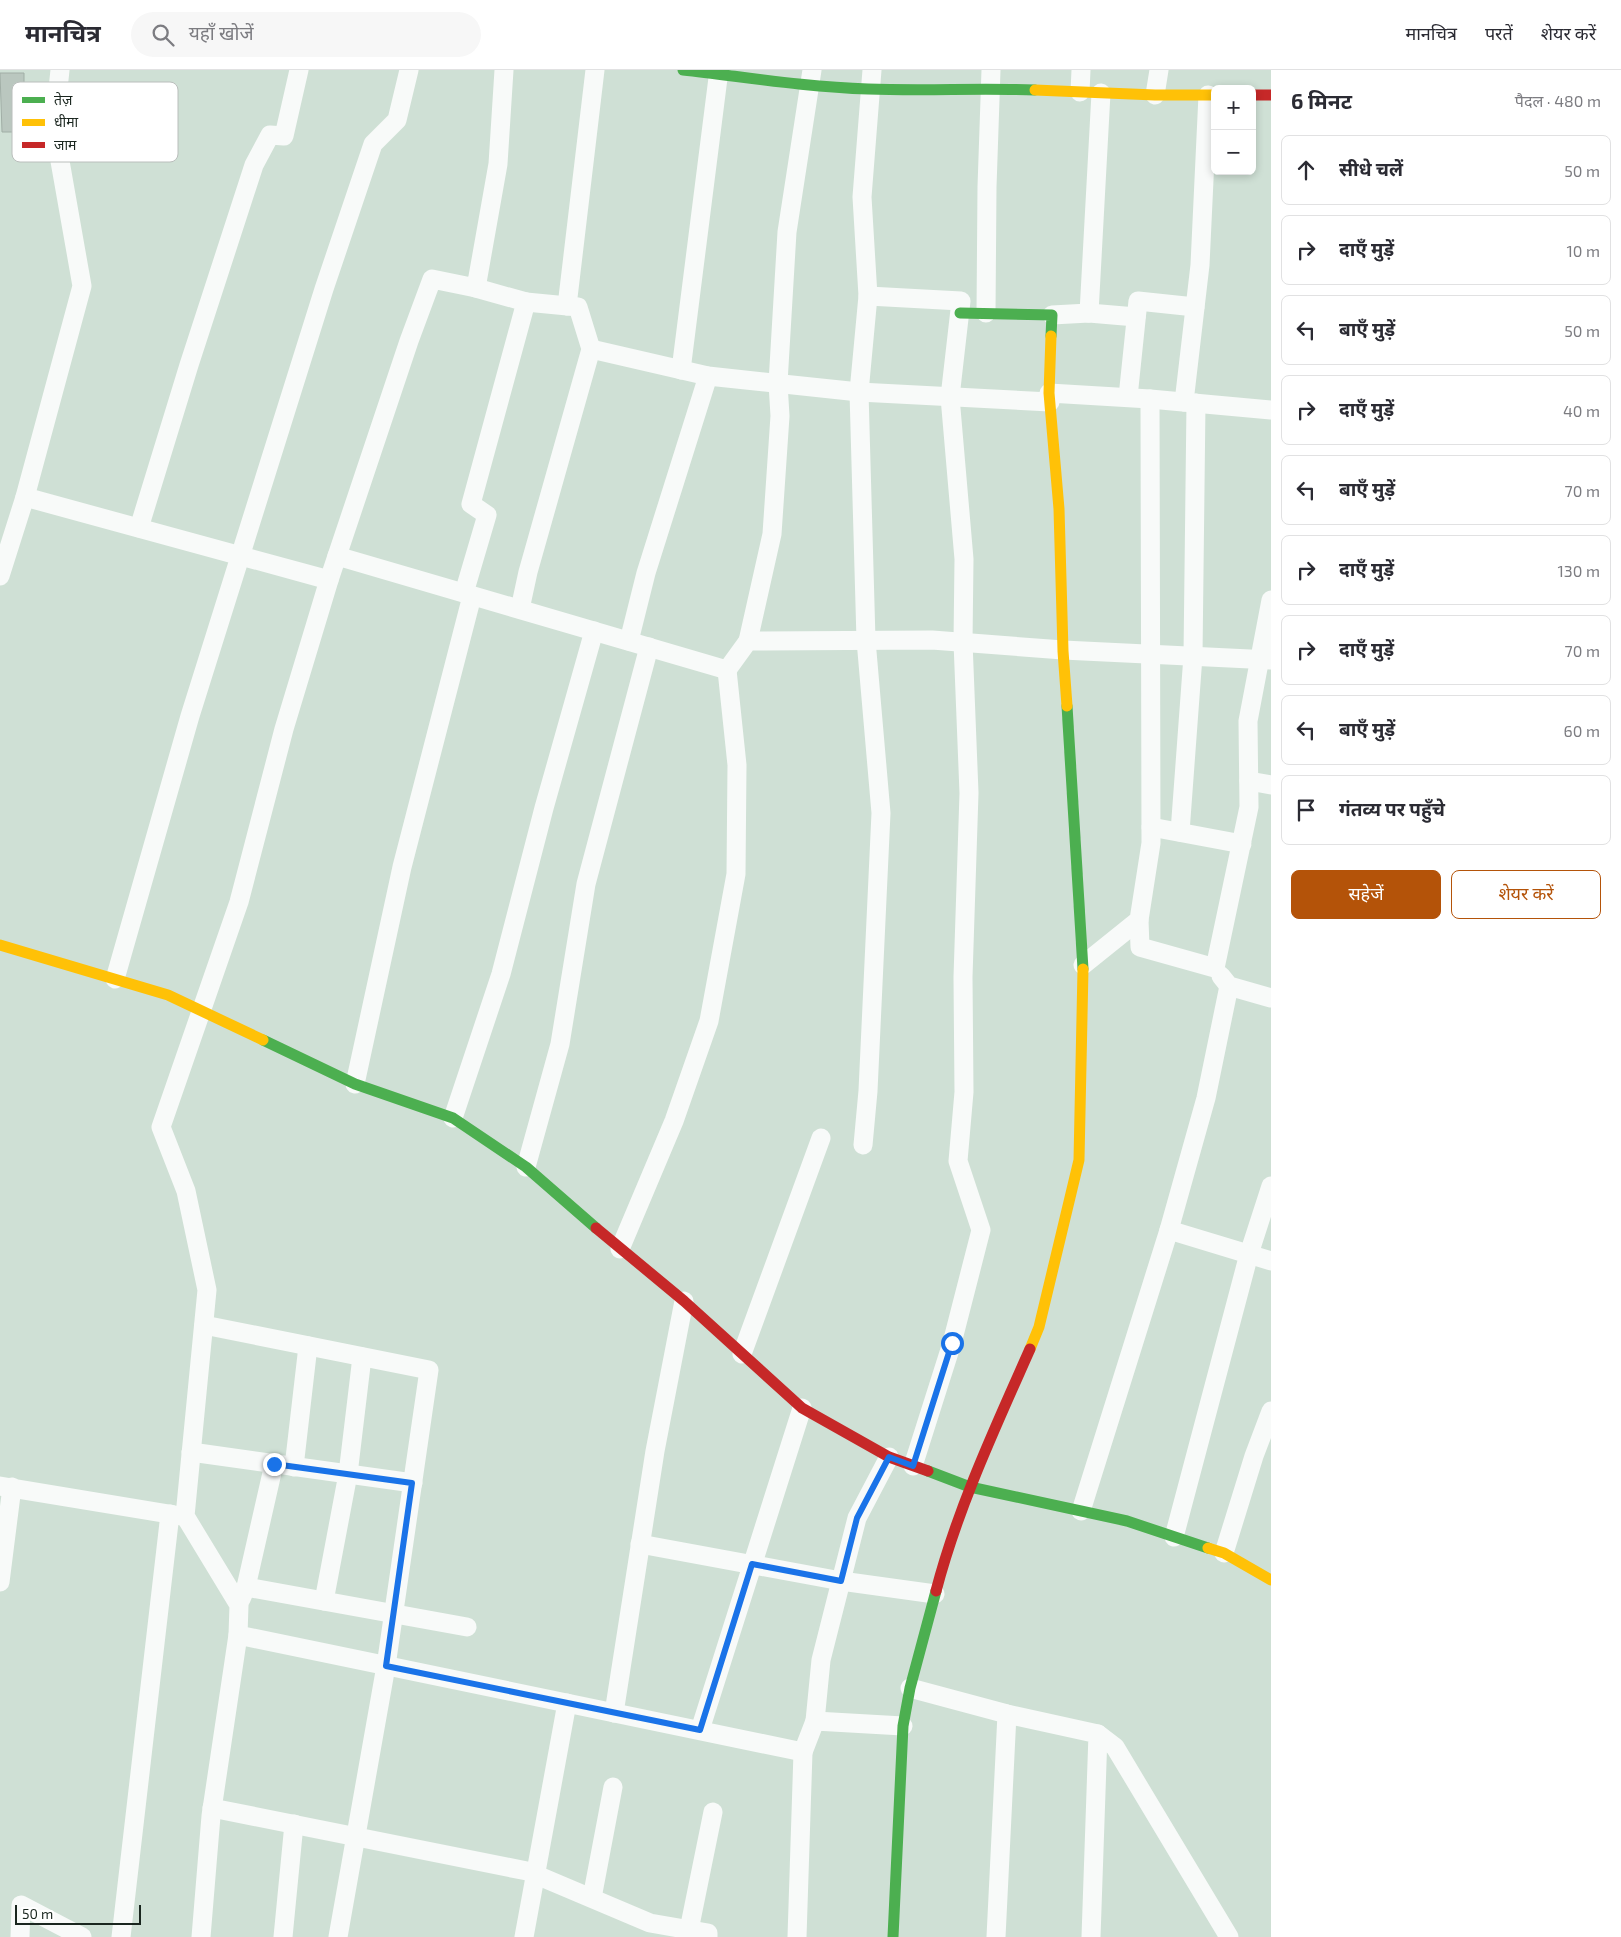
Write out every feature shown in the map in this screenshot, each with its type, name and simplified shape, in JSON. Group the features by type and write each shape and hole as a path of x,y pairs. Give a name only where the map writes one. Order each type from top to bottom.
{"street":[{"path":"139,528 254,164 270,134 284,136 299,70"},
{"path":"114,979 190,716 324,289 373,144 397,120 409,70"},
{"path":"476,288 498,164 504,70"},
{"path":"568,306 595,70"},
{"path":"683,70 811,78 869,90 990,79 1080,92 1211,95 1190,402 1193,656 1180,832"},
{"path":"863,1145 868,1091 881,814 866,640 859,392 868,296 862,197 872,70"},
{"path":"1080,92 1082,70"},
{"path":"1156,95 1159,70"},
{"path":"681,370 719,72"},
{"path":"620,1249 674,1121 709,1021 736,874 737,765 727,670 748,641 772,534 780,416 778,383 787,232 811,78"},
{"path":"986,313 990,79"},
{"path":"1089,313 1101,93"},
{"path":"1256,95 1271,95"},
{"path":"0,576 24,497 82,286 60,162"},
{"path":"121,1937 178,1515 191,1452 207,1290 186,1191 161,1127 239,902 284,729 328,580 432,279 476,288 526,302 578,307 591,349 528,572 520,609"},
{"path":"868,296 961,301 950,397 964,559 963,642 969,794 963,977 964,1092 958,1161 981,1230 952,1343 913,1466"},
{"path":"1128,398 1138,301 1195,307"},
{"path":"355,1084 402,867 487,515 471,504 526,302"},
{"path":"960,313 1052,315 1089,313 1136,317"},
{"path":"893,1937 903,1726 910,1688 942,1567 970,1487 1039,1327 1078,1160 1083,966 1063,650 1059,510 1049,398 1052,315"},
{"path":"591,349 708,376 859,392 950,397 1150,398 1271,410"},
{"path":"629,641 646,573 708,376"},
{"path":"1150,398 1152,843 1139,920 1140,947 1215,968 1229,986 1271,998"},
{"path":"24,497 328,580"},
{"path":"337,556 727,670"},
{"path":"1215,968 1249,807 1248,721 1265,659 1271,600"},
{"path":"453,1118 501,974 547,798 594,631"},
{"path":"748,641 932,640 1063,650 1265,659"},
{"path":"526,1167 560,1044 586,884 649,647"},
{"path":"1249,781 1271,785"},
{"path":"1151,827 1242,844"},
{"path":"1083,966 1139,920"},
{"path":"0,945 168,996 355,1084 453,1118 526,1167 620,1249 684,1301 802,1408 889,1457 970,1487 1127,1521 1224,1553 1271,1580"},
{"path":"1081,1511 1170,1230 1206,1098 1229,986"},
{"path":"742,1354 821,1138"},
{"path":"1174,1537 1249,1254 1271,1186"},
{"path":"1170,1230 1271,1261"},
{"path":"614,1713 655,1451 684,1301"},
{"path":"204,1325 429,1370 386,1666 338,1937"},
{"path":"294,1467 308,1346"},
{"path":"324,1601 348,1474 362,1357"},
{"path":"700,1730 802,1408"},
{"path":"1224,1553 1254,1456 1271,1411"},
{"path":"191,1452 412,1483"},
{"path":"796,1937 803,1752 815,1720 821,1660 857,1518 889,1457"},
{"path":"201,1937 212,1808 238,1635 239,1605 246,1587 274,1464"},
{"path":"0,1582 6,1487 178,1515 239,1605"},
{"path":"640,1544 841,1581 935,1594"},
{"path":"246,1587 467,1627"},
{"path":"238,1635 803,1752"},
{"path":"910,1688 1007,1714 1098,1734 1115,1747 1229,1937"},
{"path":"524,1937 567,1703"},
{"path":"996,1937 1007,1714"},
{"path":"815,1720 903,1726"},
{"path":"1090,1937 1098,1734"},
{"path":"592,1898 614,1787"},
{"path":"212,1808 527,1871 592,1898 644,1929 689,1930 708,1933 708,1937"},
{"path":"689,1930 713,1812"},
{"path":"283,1937 294,1824"},
{"path":"20,1937 21,1905 82,1937"}],"building":[{"path":"0,73 24,73 24,82 12,82 12,132 2,132"}],"traffic: fast":[{"path":"683,70 845,88 889,90 1035,90"},
{"path":"960,313 1052,315 1051,336"},
{"path":"1067,706 1083,969"},
{"path":"263,1040 355,1084 453,1118 526,1167 596,1228"},
{"path":"928,1471 970,1487 1127,1521 1208,1548"},
{"path":"893,1937 903,1726 910,1688 936,1591"}],"traffic: slow":[{"path":"1035,90 1155,95 1211,95"},
{"path":"1051,336 1049,393 1059,509 1063,651 1067,706"},
{"path":"0,945 168,995 263,1040"},
{"path":"1030,1349 1039,1327 1079,1160 1083,969"},
{"path":"1208,1548 1224,1553 1271,1580"}],"traffic: jam":[{"path":"1256,95 1271,95"},
{"path":"596,1228 684,1301 802,1408 889,1457 928,1471"},
{"path":"936,1591 966,1498 1030,1349"}],"route":[{"path":"274,1464 412,1483 386,1666 700,1730 752,1564 841,1581 857,1518 889,1457 913,1466 952,1343"}]}
